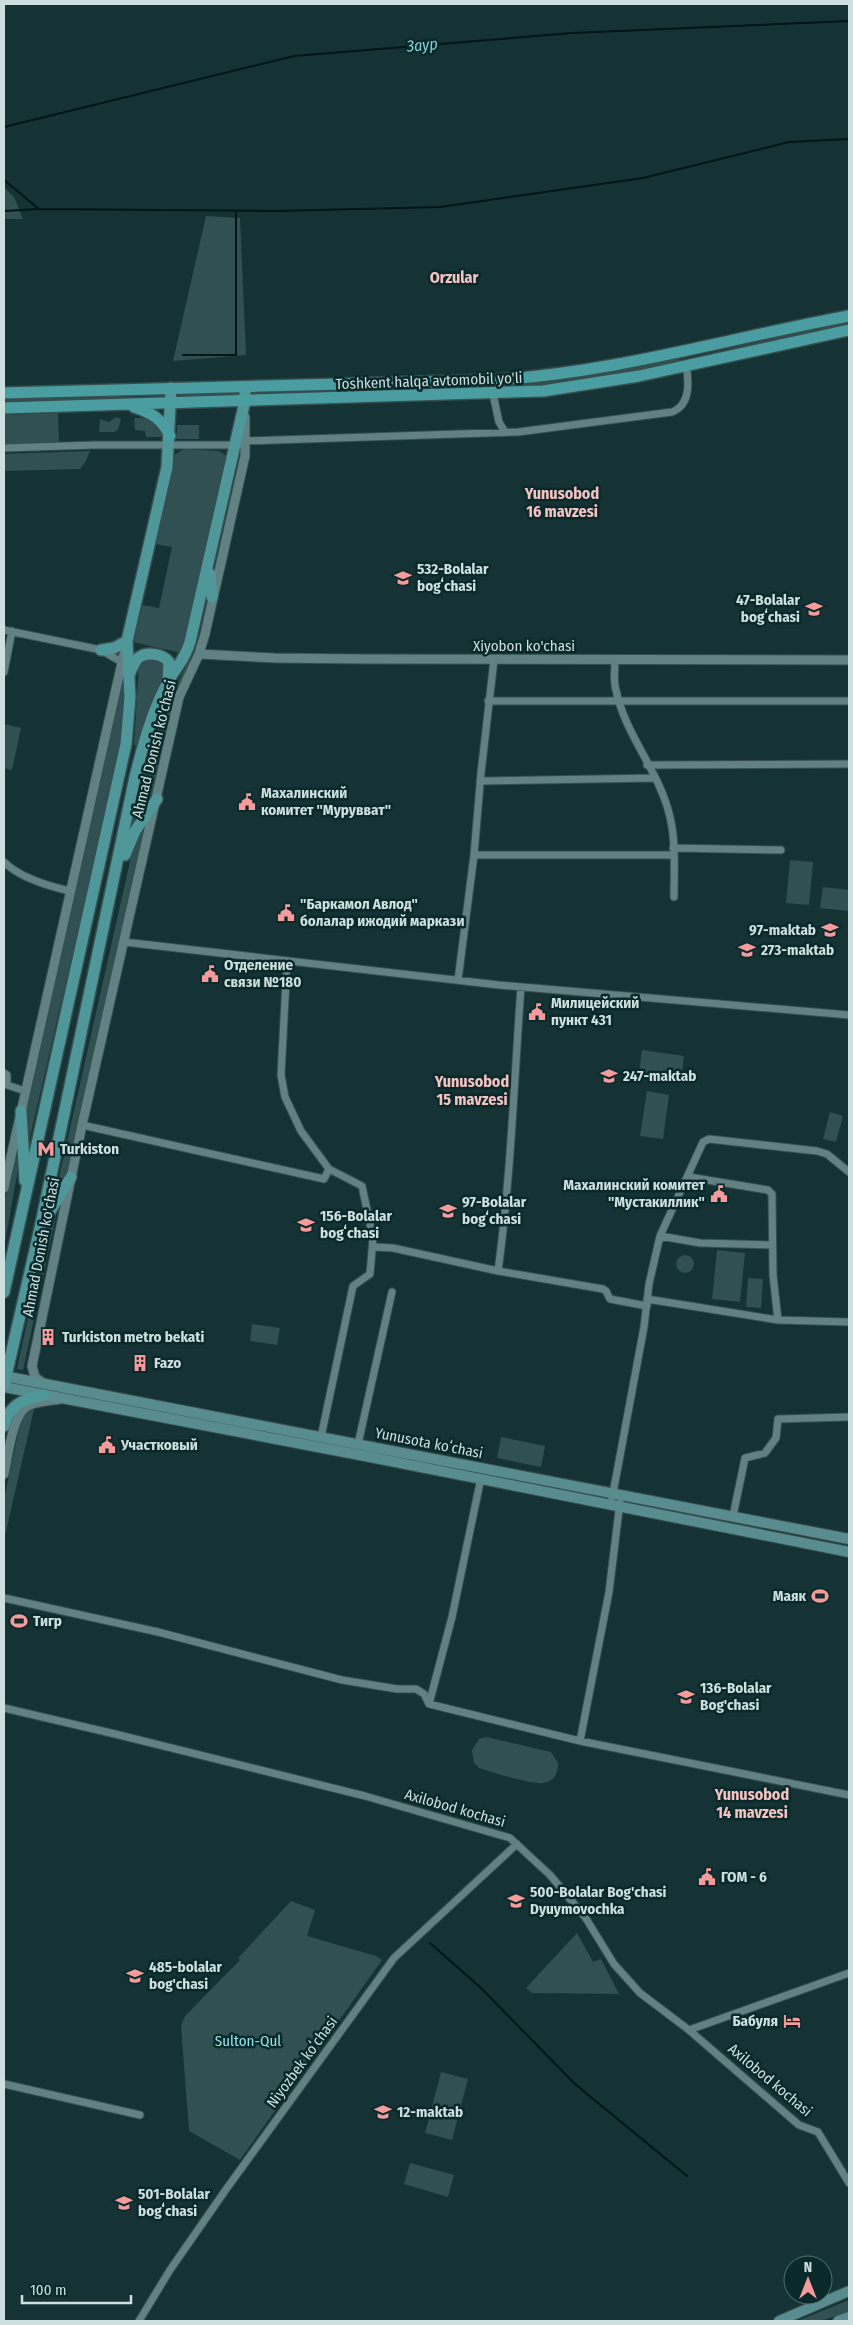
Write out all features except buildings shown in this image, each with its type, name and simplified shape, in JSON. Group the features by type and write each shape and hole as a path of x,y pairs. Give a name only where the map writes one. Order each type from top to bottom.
{"highway":[{"name":"Toshkent halqa avtomobil yo'li","path":"4,393 517,379 588,370 684,352 849,316"},
{"name":"Toshkent halqa avtomobil yo'li","path":"4,408 493,394 567,388 849,330"},
{"path":"684,352 686,365"},
{"path":"128,405 156,416 164,425 170,441"}],"main road":[{"name":"Ahmad Donish ko'chasi","path":"4,1381 40,1228 138,762 154,712 168,681 186,654 242,443 245,386"},
{"name":"Ahmad Donish ko'chasi","path":"4,1292 121,773 129,729 127,641 167,467 170,441 171,388"},
{"path":"209,565 212,597"},
{"path":"100,650 114,648 127,641"},
{"name":"Ahmad Donish ko'chasi","path":"127,668 139,657 154,655 166,658 169,662 168,681"},
{"path":"115,877 135,831 156,799"},
{"path":"21,1111 26,1195"},
{"path":"40,1228 71,1177"},
{"name":"Yunusota koʻchasi","path":"4,1381 45,1390 322,1437 849,1539"},
{"path":"4,1426 10,1412 19,1402 45,1390"},
{"name":"Yunusota koʻchasi","path":"45,1390 64,1399 481,1478 849,1552"},
{"path":"780,2321 849,2291"},
{"path":"838,2321 849,2317"}],"street":[{"path":"4,448 170,441 242,443 505,432 675,411 682,406 687,392 686,365"},
{"path":"493,394 499,422 505,432"},
{"name":"Ahmad Donish ko'chasi","path":"45,1390 34,1377 32,1366 82,1124 179,697 200,654 245,456 242,443"},
{"path":"4,630 100,650 127,668"},
{"path":"4,672 12,631"},
{"name":"Xiyobon ko'chasi","path":"200,654 276,658 849,660"},
{"path":"458,980 474,855 488,701 494,660"},
{"path":"615,660 615,688 618,702 647,765 655,778 670,817 674,852 674,897"},
{"name":"Ahmad Donish ko'chasi","path":"4,1188 70,891 127,668"},
{"path":"488,701 849,702"},
{"path":"647,765 849,764"},
{"path":"480,781 655,778"},
{"path":"474,855 781,850"},
{"path":"4,862 15,872 55,888 70,891"},
{"path":"124,942 458,980 849,1015"},
{"path":"287,962 281,1075 289,1106 301,1131 329,1169 362,1186 374,1247 370,1274 353,1286 322,1437"},
{"path":"498,1270 508,1192 510,1133 521,986"},
{"path":"4,1073 7,1075 7,1085 25,1091"},
{"path":"82,1124 324,1179 329,1169"},
{"path":"580,1741 609,1592 616,1505 647,1302 660,1236 689,1177 703,1142 709,1139 817,1151 827,1154 849,1172"},
{"path":"689,1177 770,1192 773,1197 772,1245 778,1320"},
{"path":"660,1236 700,1243 772,1245"},
{"path":"374,1247 393,1248 603,1289 610,1299 647,1302 778,1320 849,1322"},
{"path":"358,1444 392,1292"},
{"path":"4,1474 16,1422 22,1412 28,1406 64,1399"},
{"path":"733,1516 745,1458 765,1453 776,1438 778,1419 849,1417"},
{"path":"429,1704 452,1617 481,1478"},
{"path":"4,1598 158,1632 342,1680 397,1689 416,1689 424,1694 429,1704 580,1741 849,1795"},
{"name":"Axilobod kochasi","path":"4,1708 365,1796 501,1835 517,1844 550,1875 585,1917 614,1964 640,1994 689,2030 799,2125 818,2132 849,2183"},
{"name":"Niyozbek koʻchasi","path":"139,2321 170,2270 239,2171 394,1958 517,1844"},
{"path":"689,2030 849,1972"},
{"path":"4,2084 140,2115"}],"green space":[{"path":"4,187 14,197 23,219 4,219"},
{"path":"206,216 240,218 246,355 173,361"},
{"path":"849,321 849,327 699,359 699,356"},
{"path":"678,358 680,363 545,387 257,396 257,391 545,381 590,375"},
{"path":"234,392 234,397 180,400 179,394"},
{"path":"124,396 125,400 4,404 4,399"},
{"path":"58,413 59,443 4,445 4,415"},
{"path":"116,417 121,419 118,430 114,432 99,432 100,419 109,422"},
{"path":"134,418 154,421 164,437 146,437 145,431 135,430"},
{"path":"177,425 199,425 199,439 177,439"},
{"path":"184,449 219,451 227,456 189,637 182,653 133,642 142,605 159,608 172,547 155,544 174,455"},
{"path":"90,451 80,469 4,471 4,454"},
{"path":"146,659 162,661 168,670 151,705 137,746 134,745 139,665"},
{"path":"189,660 191,661 175,696 152,795 131,829 139,786 153,742 170,699"},
{"path":"123,674 125,681 121,744 27,1150 25,1110"},
{"path":"4,724 21,728 12,770 4,768"},
{"path":"147,821 67,1173 55,1195 136,835"},
{"path":"790,860 813,862 809,905 786,903"},
{"path":"823,887 849,890 849,911 820,908"},
{"path":"642,1050 684,1056 681,1080 639,1073"},
{"path":"647,1091 669,1095 663,1139 640,1136"},
{"path":"830,1112 843,1116 836,1142 823,1139"},
{"path":"19,1135 19,1163 4,1248 4,1203"},
{"path":"56,1216 23,1370 17,1369 47,1231"},
{"path":"717,1250 745,1253 740,1302 712,1299"},
{"path":"685,1255 693,1260 694,1264 689,1272 685,1273 677,1268 676,1264 681,1256"},
{"path":"748,1278 763,1279 761,1308 746,1307"},
{"path":"252,1324 280,1328 277,1345 250,1341"},
{"path":"34,1409 4,1540 4,1499 21,1420 24,1414"},
{"path":"501,1437 545,1446 541,1467 497,1458"},
{"path":"486,1737 551,1752 558,1763 555,1776 548,1782 539,1783 512,1778 479,1768 474,1763 472,1750 479,1739"},
{"name":"Sulton-Qul","path":"291,1901 315,1910 307,1936 376,1956 382,1960 240,2160 189,2131 181,2026 185,2016 240,1960 238,1958"},
{"path":"577,1933 593,1962 601,1959 619,1994 532,1993 526,1988"},
{"path":"441,2072 468,2079 452,2140 425,2133"},
{"path":"410,2163 454,2175 448,2197 404,2184"},
{"path":"849,2300 849,2311 821,2321 797,2321"}],"waterway":[{"name":"Заур","path":"4,127 294,56 572,33 849,21"},
{"path":"4,180 39,209 276,211 440,207 643,178 789,142 849,139"},
{"path":"4,211 39,209"},
{"path":"183,355 236,355 236,211"},
{"path":"430,1943 481,1988 575,2084 687,2176"}],"place":[{"name":"532-Bolalar bogʻchasi","path":"403,578"},
{"name":"47-Bolalar bogʻchasi","path":"814,609"},
{"name":"Махалинский комитет \"Мурувват\"","path":"247,802"},
{"name":"\"Баркамол Авлод\" болалар ижодий маркази","path":"286,913"},
{"name":"97-maktab","path":"830,930"},
{"name":"273-maktab","path":"747,950"},
{"name":"Отделение связи №180","path":"210,974"},
{"name":"Милицейский пункт 431","path":"537,1012"},
{"name":"247-maktab","path":"609,1076"},
{"name":"Turkiston","path":"46,1149"},
{"name":"Махалинский комитет \"Мустакиллик\"","path":"719,1194"},
{"name":"97-Bolalar bogʻchasi","path":"448,1211"},
{"name":"156-Bolalar bogʻchasi","path":"306,1225"},
{"name":"Turkiston metro bekati","path":"48,1337"},
{"name":"Fazo","path":"140,1363"},
{"name":"Участковый","path":"107,1445"},
{"name":"Маяк","path":"820,1596"},
{"name":"Тигр","path":"19,1621"},
{"name":"136-Bolalar Bog'chasi","path":"686,1697"},
{"name":"ГОМ - 6","path":"707,1877"},
{"name":"500-Bolalar Bog'chasi Dyuymovochka","path":"516,1901"},
{"name":"485-bolalar bog'chasi","path":"135,1976"},
{"name":"Бабуля","path":"792,2021"},
{"name":"12-maktab","path":"383,2112"},
{"name":"501-Bolalar bogʻchasi","path":"124,2203"}],"district":[{"name":"Orzular","path":"454,277"},
{"name":"Yunusobod 16 mavzesi","path":"562,502"},
{"name":"Yunusobod 15 mavzesi","path":"472,1090"},
{"name":"Yunusobod 14 mavzesi","path":"752,1803"}]}
